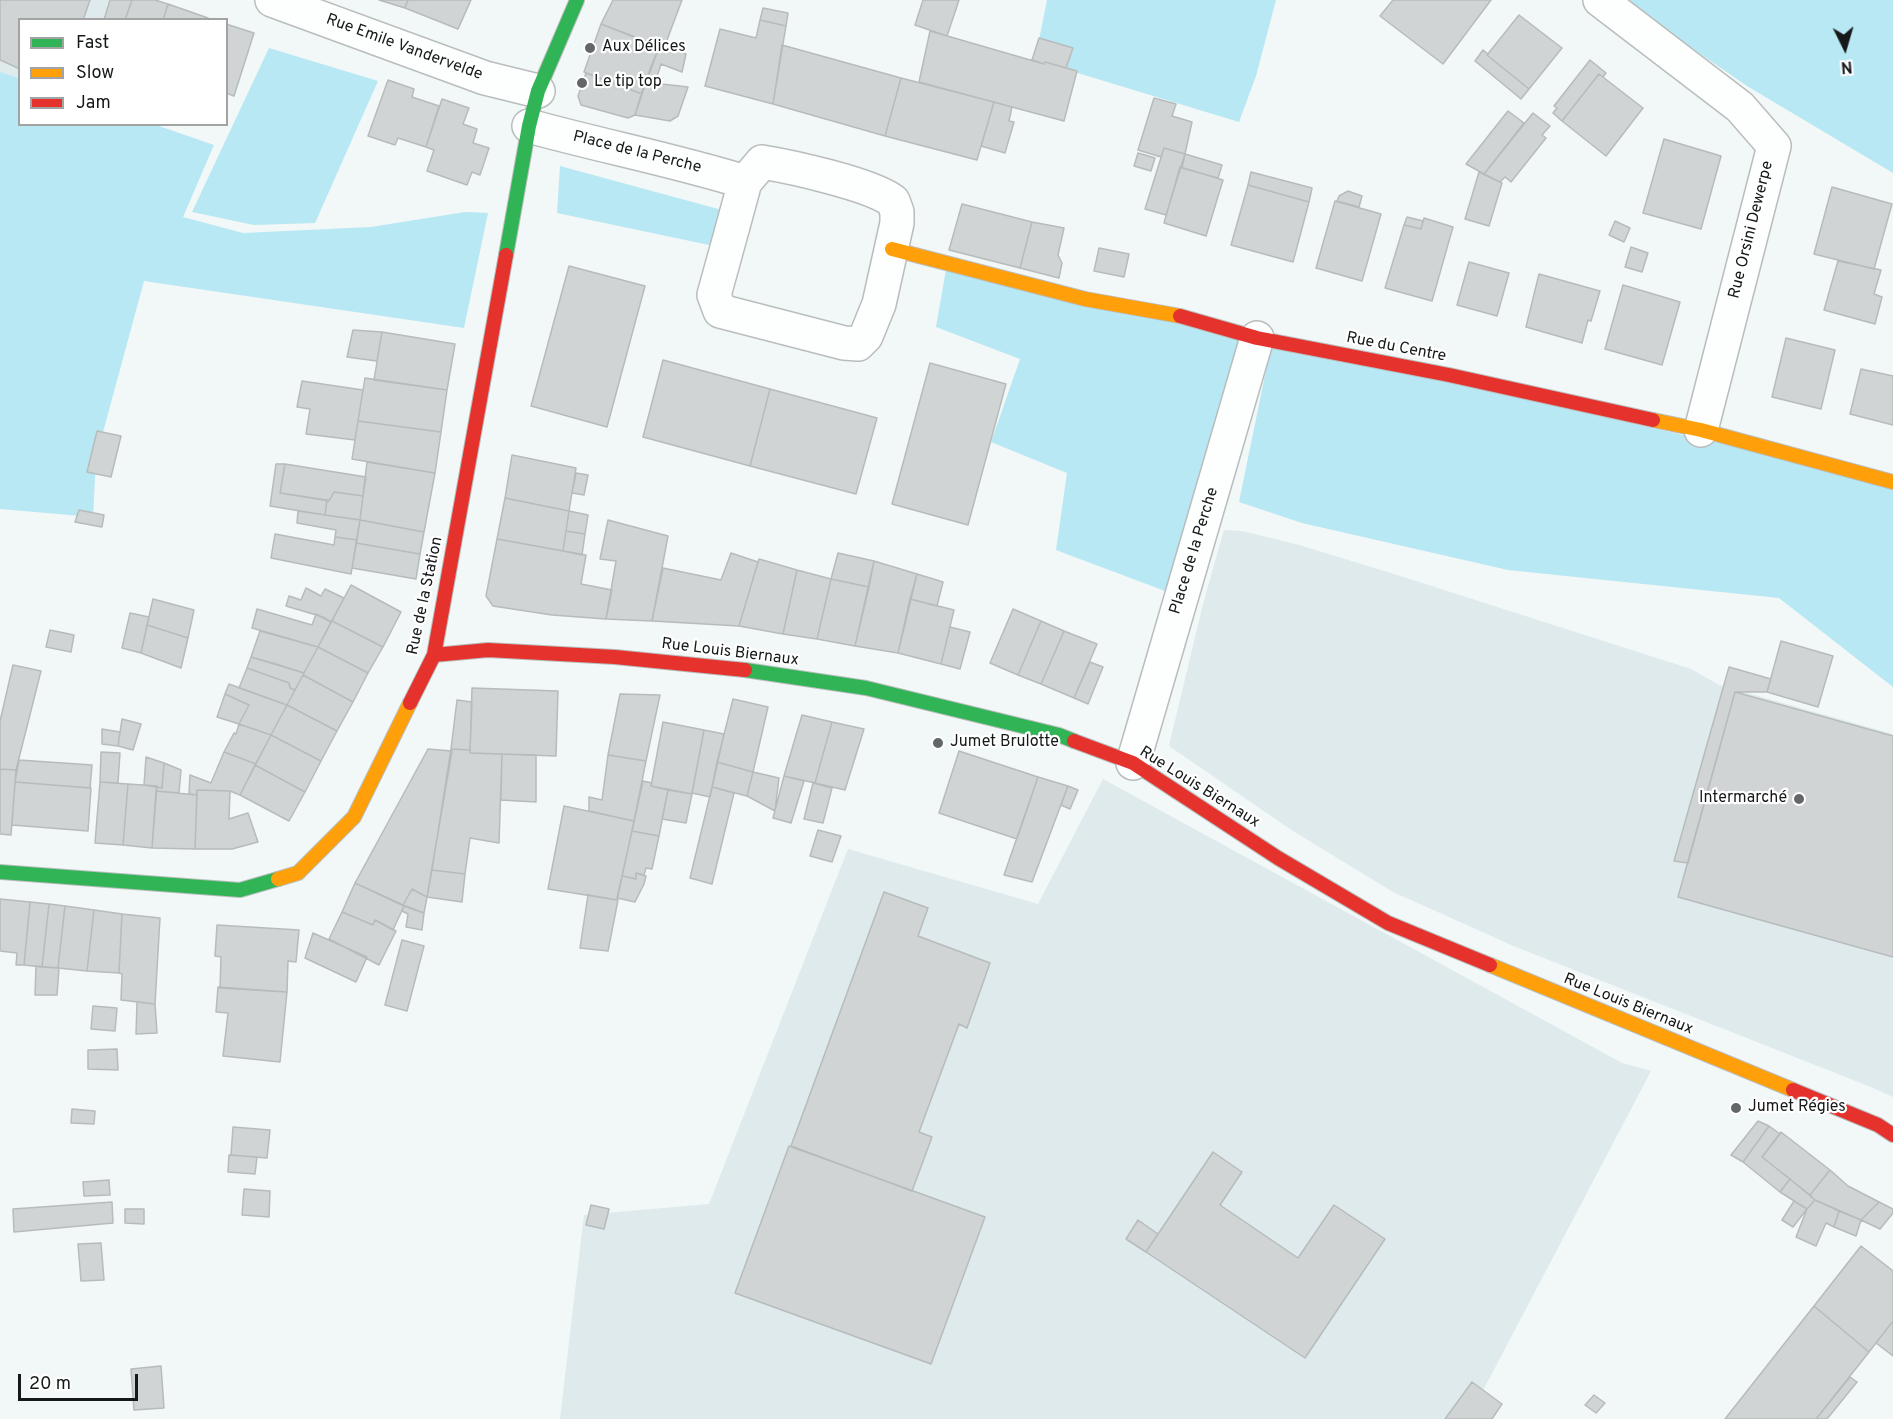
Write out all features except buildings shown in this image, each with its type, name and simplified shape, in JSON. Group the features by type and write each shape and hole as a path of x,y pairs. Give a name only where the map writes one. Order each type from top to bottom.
{"street":[{"name":"Rue Emile Vandervelde","path":"272,0 485,78 538,91"},
{"name":"Rue de la Station","path":"0,872 240,890 298,873 354,817 434,655 529,126 538,91 577,0"},
{"name":"Rue Orsini Dewerpe","path":"1600,0 1740,107 1774,146 1701,430"},
{"name":"Place de la Perche","path":"529,126 696,167 745,182"},
{"path":"762,162 836,180 885,195 893,201 897,212 897,223 879,304 866,336 858,344 844,343 720,311 714,295 745,182 762,162"},
{"name":"Rue du Centre","path":"891,249 1085,299 1182,316 1257,338 1449,375 1701,430 1893,482"},
{"name":"Place de la Perche","path":"1133,763 1257,338"},
{"name":"Rue Louis Biernaux","path":"434,655 488,650 615,657 764,672 854,686 1059,735 1133,763 1278,858 1388,923 1878,1125 1893,1135"}],"shaded area":[{"path":"0,0 115,0 108,18 18,18 18,78 0,72"},
{"path":"1047,0 1276,0 1256,76 1239,122 1035,60"},
{"path":"1622,0 1893,0 1893,173 1747,86"},
{"path":"269,48 378,81 315,223 254,225 192,212"},
{"path":"0,72 18,78 18,126 159,126 214,145 183,217 243,233 371,227 465,212 488,213 464,328 144,281 96,458 93,517 0,509"},
{"path":"560,166 722,210 714,246 557,213"},
{"path":"947,264 1257,338 1181,597 1056,550 1067,473 991,442 1020,359 936,327"},
{"path":"1272,341 1893,483 1893,687 1779,598 1508,570 1302,523 1239,502"},
{"path":"1224,530 1242,531 1299,545 1691,669 1719,685 1893,734 1893,1097 1516,947 1393,892 1293,831 1169,746 1203,604"},
{"path":"1103,779 1622,1063 1651,1071 1468,1419 560,1419 584,1215 709,1204 848,849 1038,904"}],"traffic: fast":[{"path":"506,255 529,126 538,91 577,0"},
{"path":"745,670 866,688 1059,735 1074,741"},
{"path":"0,872 240,890 278,879"}],"traffic: slow":[{"path":"892,249 1085,299 1180,316"},
{"path":"1653,420 1701,430 1893,482"},
{"path":"278,879 298,873 354,817 410,703"},
{"path":"1490,965 1793,1090"}],"traffic: jam":[{"path":"410,703 434,655 506,255"},
{"path":"1180,316 1257,338 1449,375 1653,420"},
{"path":"434,655 488,650 615,657 745,670"},
{"path":"1074,741 1133,763 1278,858 1388,923 1490,965"},
{"path":"1793,1090 1878,1125 1893,1135"}],"place":[{"name":"Aux Délices","path":"590,48"},
{"name":"Le tip top","path":"582,83"},
{"name":"Jumet Brulotte","path":"938,743"},
{"name":"Intermarché","path":"1799,799"},
{"name":"Jumet Régies","path":"1736,1108"}]}
